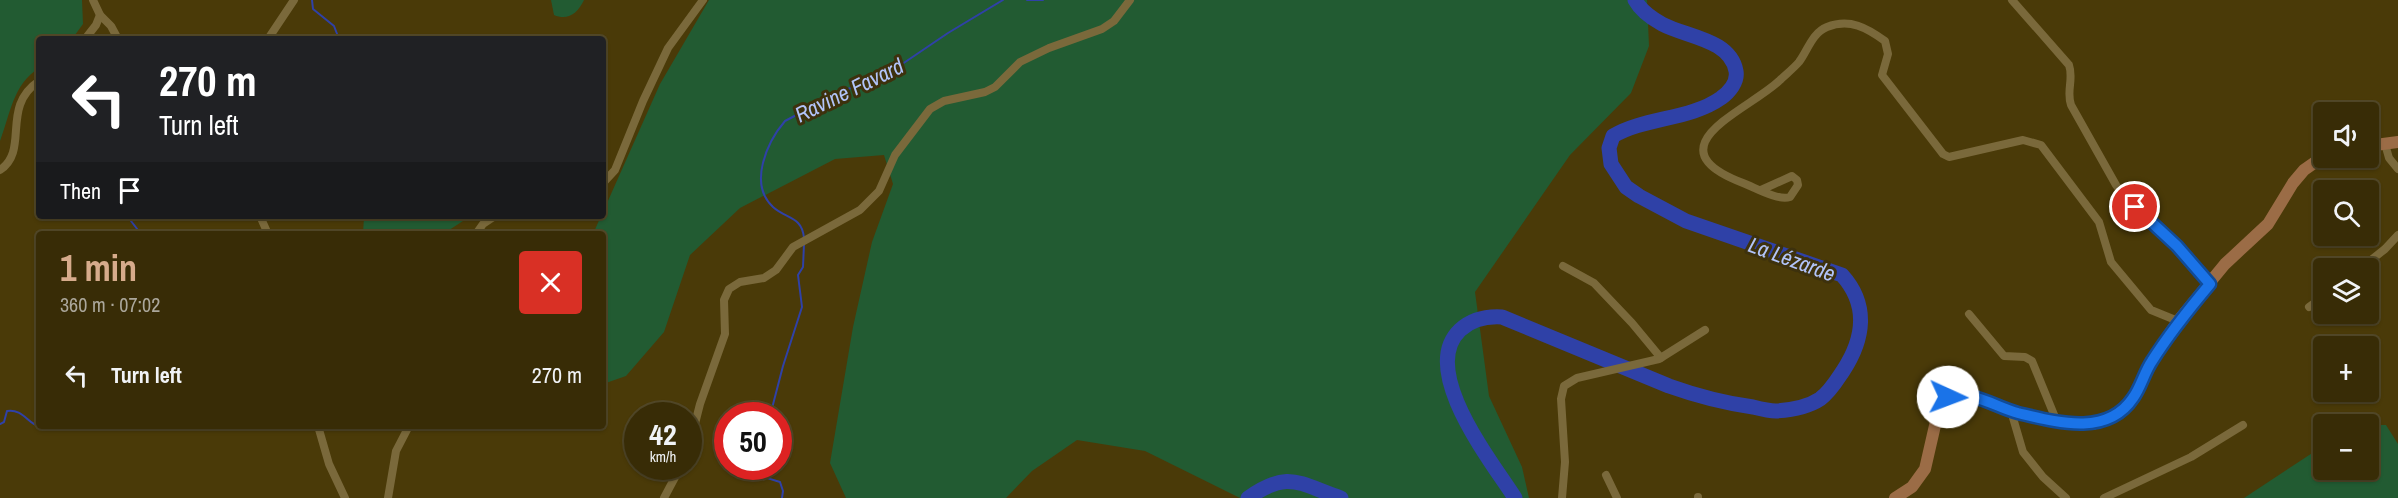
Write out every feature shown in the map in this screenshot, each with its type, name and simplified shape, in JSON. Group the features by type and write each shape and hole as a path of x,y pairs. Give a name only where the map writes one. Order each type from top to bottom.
{"main road":[{"path":"2379,145 2398,142"},
{"path":"1895,498 1912,487 1925,469 1939,408 1943,401 1955,395 1966,394 2011,411 2057,422 2093,424 2119,413 2134,397 2150,363 2178,321 2240,248 2268,224 2293,183 2313,164"}],"street":[{"path":"93,0 100,15 111,26 116,36"},
{"path":"270,36 294,0"},
{"path":"606,180 615,170 643,101 668,48 703,0"},
{"path":"701,402 725,334 724,300 729,289 740,282 764,278 776,270 793,247 800,242 861,210 879,191 895,155 930,109 944,101 985,92 995,87 1020,62 1049,48 1102,29 1114,21 1130,0"},
{"path":"2012,0 2069,65 2072,76 2068,92 2071,105 2116,185 2126,199 2177,246 2210,284"},
{"path":"87,36 100,15"},
{"path":"1761,190 1721,174 1711,166 1705,152 1709,135 1724,118 1772,87 1798,63 1817,32 1838,24 1864,26 1886,41 1889,48 1882,75 1942,154 1949,157 2023,140 2041,145 2100,222 2111,262 2151,310 2178,321"},
{"path":"0,170 6,166 12,156 14,115 21,96 36,84"},
{"path":"2385,144 2389,158 2398,169"},
{"path":"478,231 490,219"},
{"path":"2374,258 2398,236"},
{"path":"1563,266 1594,283 1661,358"},
{"path":"2309,307 2313,304"},
{"path":"1969,314 2004,356 2025,357 2032,361 2057,422"},
{"path":"1562,498 1564,462 1561,392 1569,381 1661,358 1705,330"},
{"path":"2011,411 2023,452 2043,477 2066,498"},
{"path":"2104,498 2191,457 2243,424"},
{"path":"319,429 329,464 345,498"},
{"path":"388,498 396,451 407,429"},
{"path":"1606,475 1617,498"},
{"path":"664,498 674,480"}],"green space":[{"path":"0,0 82,0 83,24 74,36 36,36 36,70 23,82 18,91 0,141"},
{"path":"551,0 584,0 572,15 559,17 554,15"},
{"path":"709,0 1647,0 1649,46 1631,93 1570,155 1475,292 1489,396 1522,467 1529,498 1240,498 1145,451 1077,440 1032,471 1006,498 846,498 830,463 853,327 872,242 893,184 884,155 835,159 740,208 690,255 664,332 626,376 606,383 606,231 594,231 600,219 606,219 606,205 660,84"},
{"path":"364,219 466,219 448,231 363,231"},
{"path":"2379,425 2386,425 2398,444 2398,498 2244,498 2313,453 2313,480 2379,480"}],"waterway":[{"path":"312,0 313,9 334,26 338,36"},
{"name":"Ravine Favard","path":"804,238 803,231 797,222 773,207 762,187 761,175 767,151 785,121 842,91 883,77 948,33 1003,0"},
{"name":"Ravine Favard","path":"1027,0 1043,0"},
{"name":"La Lézarde","path":"1515,498 1476,440 1453,391 1448,368 1449,347 1460,330 1474,321 1502,317 1669,386 1711,399 1773,411 1804,406 1824,396 1836,382 1856,347 1861,322 1860,310 1851,286 1842,275 1686,221 1626,187 1611,164 1609,148 1613,136 1639,125 1682,115 1709,105 1727,93 1736,75 1732,60 1716,45 1658,22 1643,11 1635,0"},
{"path":"131,219 139,231"},
{"name":"Ravine Favard","path":"774,402 802,307 798,275 803,267 804,244"},
{"path":"0,424 4,422 7,411 13,411 18,412 36,426"},
{"name":"Ravine Favard","path":"773,480 780,482 783,491 782,498"},
{"name":"La Lézarde","path":"1248,498 1262,489 1284,482 1304,484 1341,498"}],"route":[{"path":"1948,397 1966,394 2011,411 2057,422 2093,424 2119,413 2128,404 2134,397 2150,363 2178,321 2210,284 2177,246 2135,207"}]}
